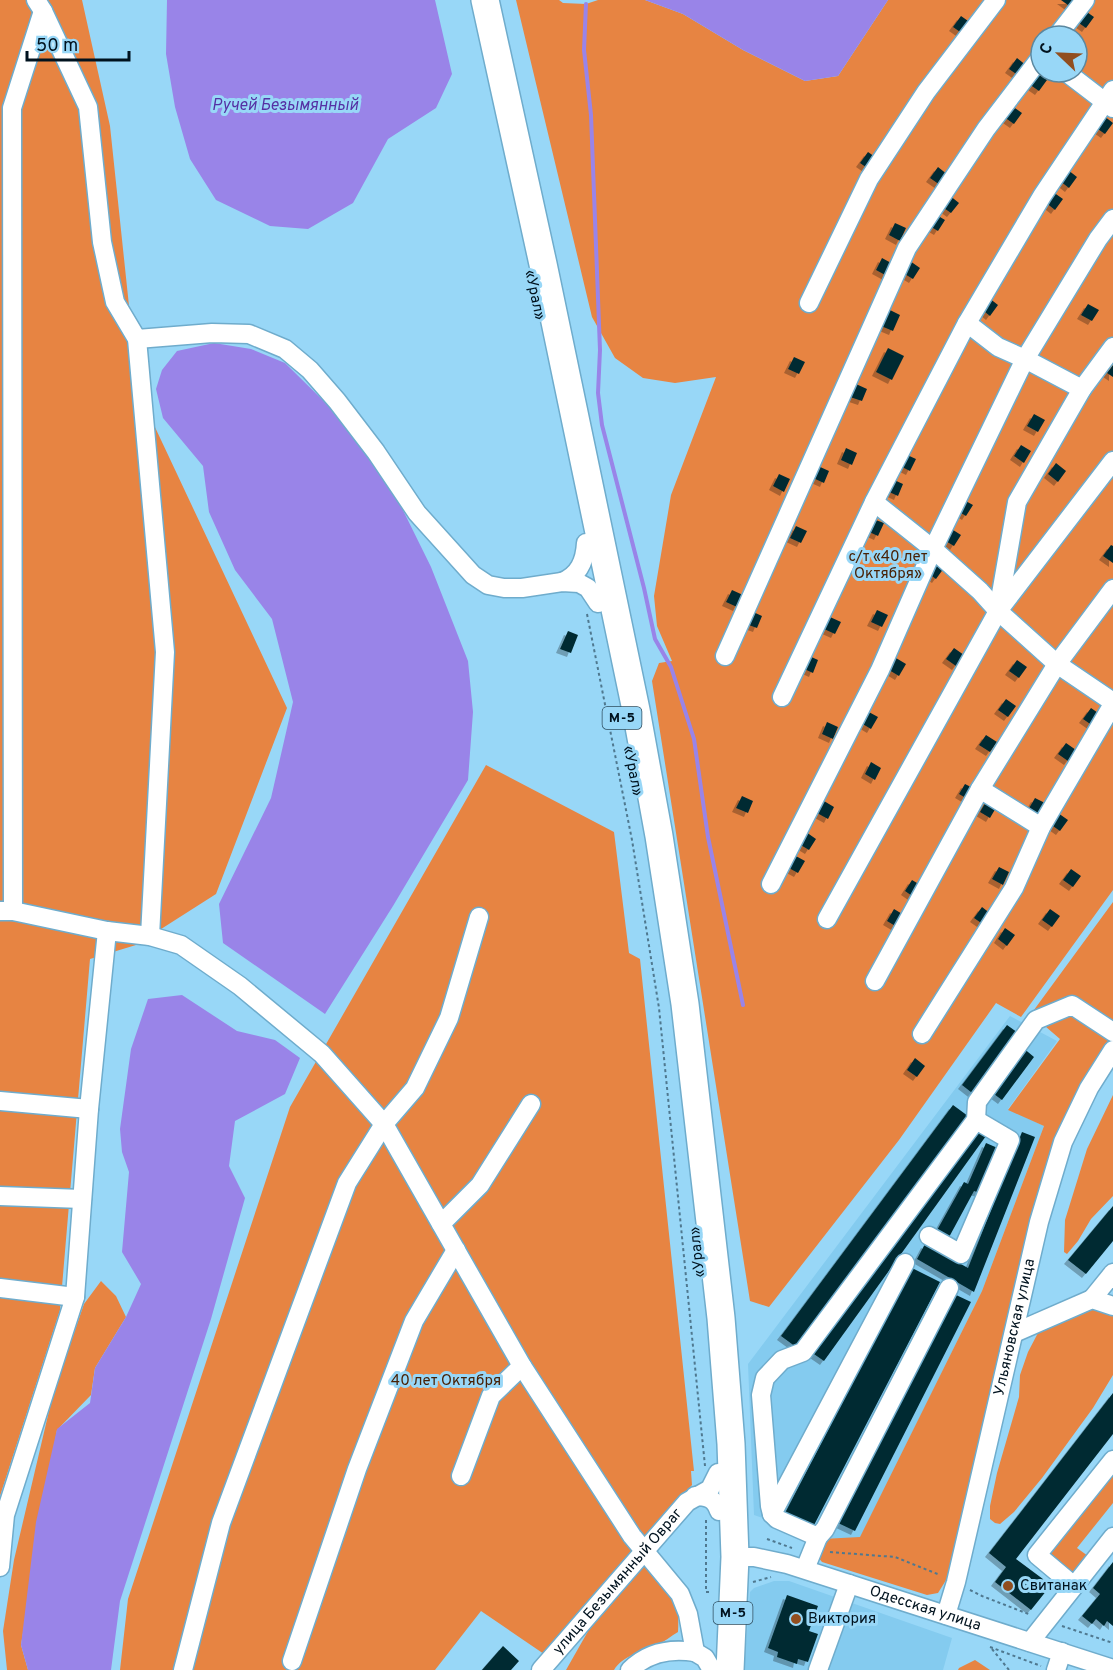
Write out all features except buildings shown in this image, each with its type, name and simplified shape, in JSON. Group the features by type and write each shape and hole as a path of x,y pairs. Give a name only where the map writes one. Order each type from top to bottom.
{"highway":[{"name":"«Урал»","path":"470,0 586,543 592,606 645,839 672,1005 724,1445"},
{"name":"«Урал»","path":"485,0 636,710 659,836 688,1027 721,1318 724,1445"},
{"name":"М-5","path":"708,1659 719,1592 728,1557 709,1494 724,1445"},
{"name":"М-5","path":"724,1445 730,1670"}],"street":[{"path":"809,303 869,179 926,92 996,0"},
{"path":"1066,24 1085,0"},
{"path":"40,5 88,107 102,242 115,302 137,339 165,652 150,936"},
{"path":"40,5 12,108 7,911 107,931 150,936 181,945 240,986 322,1053 384,1124 522,1366 632,1536 680,1594 708,1659"},
{"path":"725,656 907,248 986,129 1029,73"},
{"path":"782,698 874,502 967,324 1042,196 1110,100 1085,84"},
{"path":"771,884 880,670 933,549 1025,359 1098,239 1113,219"},
{"path":"967,324 998,347 1082,388"},
{"path":"137,339 212,333 249,334 285,349 310,370 337,401 417,513 473,575 488,585 504,588 574,582 591,591 592,606"},
{"path":"998,611 1017,502 1082,388 1113,347"},
{"path":"827,919 998,611 1113,461"},
{"path":"874,502 933,549 1057,664 1113,703 1041,827 1014,888 922,1034"},
{"path":"562,582 573,577 579,570 585,556 586,543"},
{"path":"875,981 980,789 1057,664 1113,588"},
{"path":"980,789 1041,827"},
{"path":"183,1670 221,1523 346,1182 384,1124 415,1088 449,1018 479,917"},
{"path":"0,1567 6,1515 75,1297 89,1109 107,931"},
{"path":"949,1288 812,1553 772,1514 760,1395 765,1378 782,1360 803,1352 976,1120 977,1102 1036,1020 1072,1005 1113,1032"},
{"name":"Ульяновская улица","path":"946,1615 956,1582 1039,1222 1064,1142 1089,1088 1113,1050"},
{"path":"0,1101 89,1109"},
{"path":"441,1224 480,1185 531,1104"},
{"path":"929,1236 961,1254 1010,1140 976,1120"},
{"path":"0,1196 82,1199"},
{"path":"292,1660 357,1469 414,1321 456,1250"},
{"path":"772,1514 905,1263"},
{"path":"1014,1332 1092,1299 1113,1273"},
{"path":"0,1288 75,1297"},
{"path":"1092,1299 1113,1306"},
{"path":"461,1476 491,1396 522,1366"},
{"path":"1074,1586 1037,1555 1113,1460"},
{"name":"улица Безымянный Овраг","path":"541,1670 687,1502 709,1494"},
{"path":"1030,1642 1113,1537"},
{"name":"Одесская улица","path":"728,1557 765,1558 812,1553 849,1584 1113,1669"},
{"path":"818,1670 849,1584"},
{"path":"630,1670 639,1662 659,1653 673,1650 708,1659"},
{"path":"1056,1670 1062,1652"}],"path":[{"path":"592,606 659,1008 709,1494 706,1592 719,1592"},
{"path":"767,1539 812,1553 860,1553 895,1557 956,1582"},
{"path":"991,1648 1009,1670"}],"shaded area":[{"path":"1010,1016 1057,1041 1008,1109 1044,1126 982,1291 860,1538 822,1539 754,1515 748,1364"},
{"path":"774,1581 789,1581 952,1638 943,1670 744,1670 750,1592 754,1588"}],"green space":[{"path":"0,0 82,0 110,126 138,391 287,708 216,894 136,945 90,959 60,1310 0,1496"},
{"name":"с/т «40 лет Октября»","path":"516,0 559,0 563,3 586,4 598,0 645,0 683,14 743,50 805,81 838,76 888,0 1113,0 1113,890 1021,1017 996,1003 899,1140 769,1307 750,1301 652,681 659,663 672,661 657,626 654,596 671,495 716,377 675,383 643,378 615,358 592,317"},
{"name":"40 лет Октября","path":"486,765 614,832 629,953 640,959 694,1471 691,1471 692,1485 544,1654 481,1611 435,1670 120,1670 128,1599 290,1107"},
{"path":"1113,902 1113,1041 1061,1133 948,1577 938,1593 927,1595 822,1562 817,1556 822,1539 860,1537 982,1291 1044,1126 1008,1110 1060,1039 1031,1014"},
{"path":"1113,1095 1113,1196 1091,1219 1067,1254 1064,1252 1065,1220 1087,1149"},
{"path":"101,1281 116,1296 126,1317 95,1368 91,1395 57,1430 21,1645 28,1670 7,1670 3,1631 14,1560 53,1394 84,1304"},
{"path":"1090,1305 1113,1316 1113,1375 1093,1408 1042,1478 1014,1512 1000,1524 995,1523 990,1519 990,1506 1019,1397 1020,1375 1028,1352 1039,1331"},
{"path":"1113,1471 1113,1503 1077,1548 1088,1556 1073,1575 1047,1555"},
{"path":"649,1561 676,1600 678,1632 660,1644 627,1658 614,1670 566,1670 591,1626"},
{"path":"975,1660 990,1670 958,1670 959,1668"}],"water":[{"name":"Ручей Безымянный","path":"167,0 435,0 452,74 436,108 388,139 353,203 308,229 270,226 216,200 190,159 175,107 166,54"},
{"path":"645,0 888,0 838,76 805,81 743,50 683,14"},
{"path":"214,343 251,349 285,363 343,420 394,492 431,567 468,661 473,712 468,780 325,1014 223,943 219,904 271,798 293,702 272,619 235,570 209,512 203,466 163,418 156,389 162,370 177,351"},
{"path":"182,995 237,1031 275,1040 300,1058 285,1094 235,1121 229,1166 245,1198 211,1319 120,1601 111,1670 28,1670 21,1645 36,1522 57,1429 90,1403 95,1368 126,1317 141,1284 122,1252 129,1172 122,1152 120,1129 131,1049 148,999"}],"waterway":[{"path":"586,4 584,50 591,115 600,350 598,393 602,425 655,639 671,667 694,739 708,837 743,1005"}],"place":[{"name":"Свитанак","path":"1008,1586"},
{"name":"Виктория","path":"796,1619"}]}
